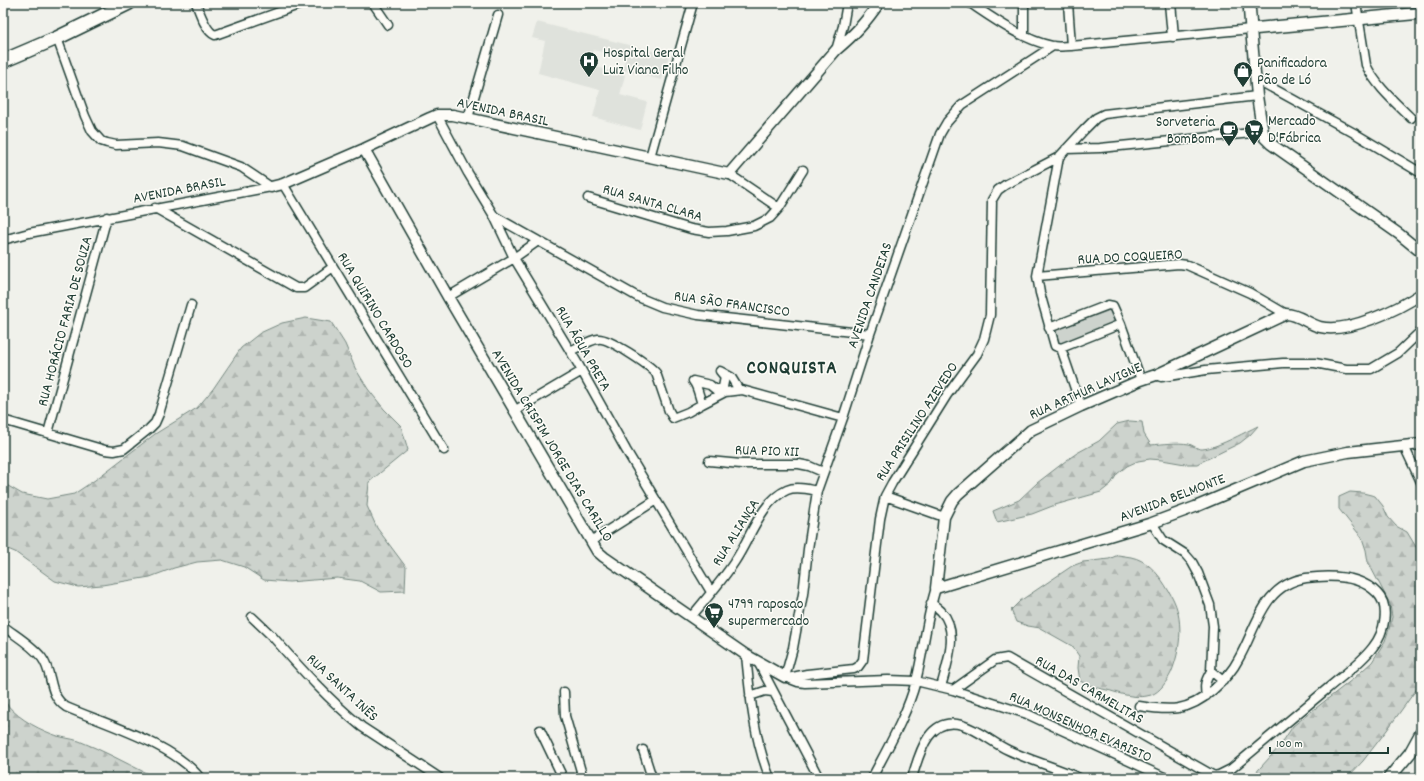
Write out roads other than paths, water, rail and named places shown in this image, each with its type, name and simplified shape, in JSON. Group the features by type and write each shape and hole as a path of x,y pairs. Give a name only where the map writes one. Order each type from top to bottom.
{"main road":[{"path":"3,61 57,38 129,3"},
{"path":"1249,3 1251,29 1421,13"},
{"path":"1389,778 1410,753 1421,733"}],"street":[{"path":"196,3 205,24 212,34 215,35 304,3"},
{"path":"373,3 388,25"},
{"path":"650,157 693,3"},
{"path":"836,50 848,3"},
{"path":"778,208 729,174 836,50 854,35 879,3"},
{"path":"970,3 994,20 1024,36 1053,46 1071,46 1251,29 1257,96 1264,137 1271,144 1399,234 1421,252"},
{"path":"1024,3 1024,36"},
{"path":"1068,3 1071,46"},
{"path":"1170,3 1173,36"},
{"path":"1356,3 1366,65 1377,83 1392,100 1412,118"},
{"path":"468,118 498,15"},
{"path":"57,38 85,116 92,131 101,141 116,144 158,144 183,146 241,167 271,187"},
{"name":"AVENIDA CANDEIAS","path":"786,678 803,594 817,491 934,147 947,122 962,105 1053,46"},
{"path":"1256,79 1354,133 1421,173"},
{"path":"1121,324 1061,348 1056,348 1055,346 1040,293 1037,276 1059,157 1096,118 1104,114 1257,96"},
{"name":"AVENIDA BRASIL","path":"3,240 29,233 283,184 437,115 453,115 468,118 729,174"},
{"name":"RUA ÁGUA PRETA","path":"437,115 468,173 494,216 514,258 711,592"},
{"path":"1066,149 1100,148 1262,132"},
{"name":"AVENIDA CRISPIM JORGE DIAS CARILLO","path":"364,149 514,411 597,551 604,558 746,655 786,678 805,683 888,680 916,681"},
{"name":"RUA PRISILINO AZEVEDO","path":"786,678 807,674 854,669 860,665 863,657 880,519 885,496 947,395 977,354 984,339 990,315 991,206 994,195 1005,185 1059,157"},
{"name":"RUA SANTA CLARA","path":"588,198 691,229 709,232 727,232 754,226 770,218 803,170"},
{"name":"RUA QUIRINO CARDOSO","path":"283,184 444,450"},
{"path":"155,208 296,288 304,288 333,267"},
{"name":"RUA SÃO FRANCISCO","path":"494,216 638,297 662,308 698,315 870,334"},
{"name":"RUA HORÁCIO FARIA DE SOUZA","path":"48,433 107,218"},
{"path":"448,297 514,258 538,241"},
{"name":"RUA DO COQUEIRO","path":"1037,276 1179,264 1187,265 1250,293 1286,314"},
{"path":"1286,314 1292,314 1320,327 1339,328 1393,311 1421,294"},
{"path":"3,420 104,450 114,451 124,449 155,423 191,305"},
{"path":"1049,328 1110,305 1113,306 1141,380"},
{"name":"RUA ARTHUR LAVIGNE","path":"936,588 944,517 952,501 1030,430 1081,406 1156,375 1286,314"},
{"path":"1156,375 1161,377 1220,368 1283,362 1315,363 1346,369 1371,369 1398,353 1421,331"},
{"path":"570,351 600,339 608,341 626,351 652,368 656,373 669,411 673,418 688,412 725,392 739,390 843,418"},
{"path":"1061,348 1081,406"},
{"path":"514,411 582,371"},
{"path":"702,404 697,385 693,381 710,385 716,390 723,387 725,377 720,371 731,377 739,390"},
{"name":"AVENIDA BELMONTE","path":"936,588 1152,523 1195,507 1304,461 1348,452 1421,444"},
{"path":"1404,446 1421,482"},
{"name":"RUA PIO XII","path":"709,461 741,464 799,464 809,466 823,472"},
{"name":"RUA ALIANÇA","path":"692,617 736,560 762,512 774,498 787,490 795,488 817,491"},
{"path":"885,496 944,517"},
{"path":"591,541 656,500"},
{"path":"1152,523 1163,540 1185,554 1192,562 1210,605 1213,626 1211,671 1204,685 1206,696"},
{"path":"1139,706 1169,710 1185,707 1206,696 1223,681 1238,661 1269,599 1279,589 1295,580 1318,577 1336,577 1358,581 1373,589 1380,596 1384,605 1385,618 1381,632 1374,646 1359,662 1231,769 1214,777"},
{"path":"872,778 906,710 916,681 931,603 936,588"},
{"path":"931,603 941,611 946,618 950,629 951,644 941,687"},
{"name":"RUA SANTA INÊS","path":"252,617 273,637 315,684 351,718 440,778"},
{"path":"3,626 33,649 43,659 58,702 66,707 127,731 162,748 195,771 200,778"},
{"path":"746,655 750,696 759,744 764,764 770,778"},
{"name":"RUA DAS CARMELITAS","path":"953,690 995,660 1007,658 1214,777"},
{"path":"758,662 772,692 820,778"},
{"path":"1211,671 1223,681"},
{"name":"RUA MONSENHOR EVARISTO","path":"916,681 953,690 1027,714 1166,778"},
{"path":"564,692 565,716 583,778"},
{"path":"750,696 765,692 772,692"},
{"path":"912,778 924,743 930,734 947,724 961,725 1009,750 1079,778"},
{"path":"540,730 563,778"},
{"path":"643,750 652,778"}],"place":[{"name":"Hospital Geral Luiz Viana Filho","path":"589,78"},
{"name":"Panificadora Pão de Ló","path":"1243,88"},
{"name":"Mercado D'Fábrica","path":"1254,146"},
{"name":"Sorveteria BomBom","path":"1229,147"},
{"name":"4799 raposao supermercado","path":"714,629"}],"district":[{"name":"CONQUISTA","path":"792,366"}]}
